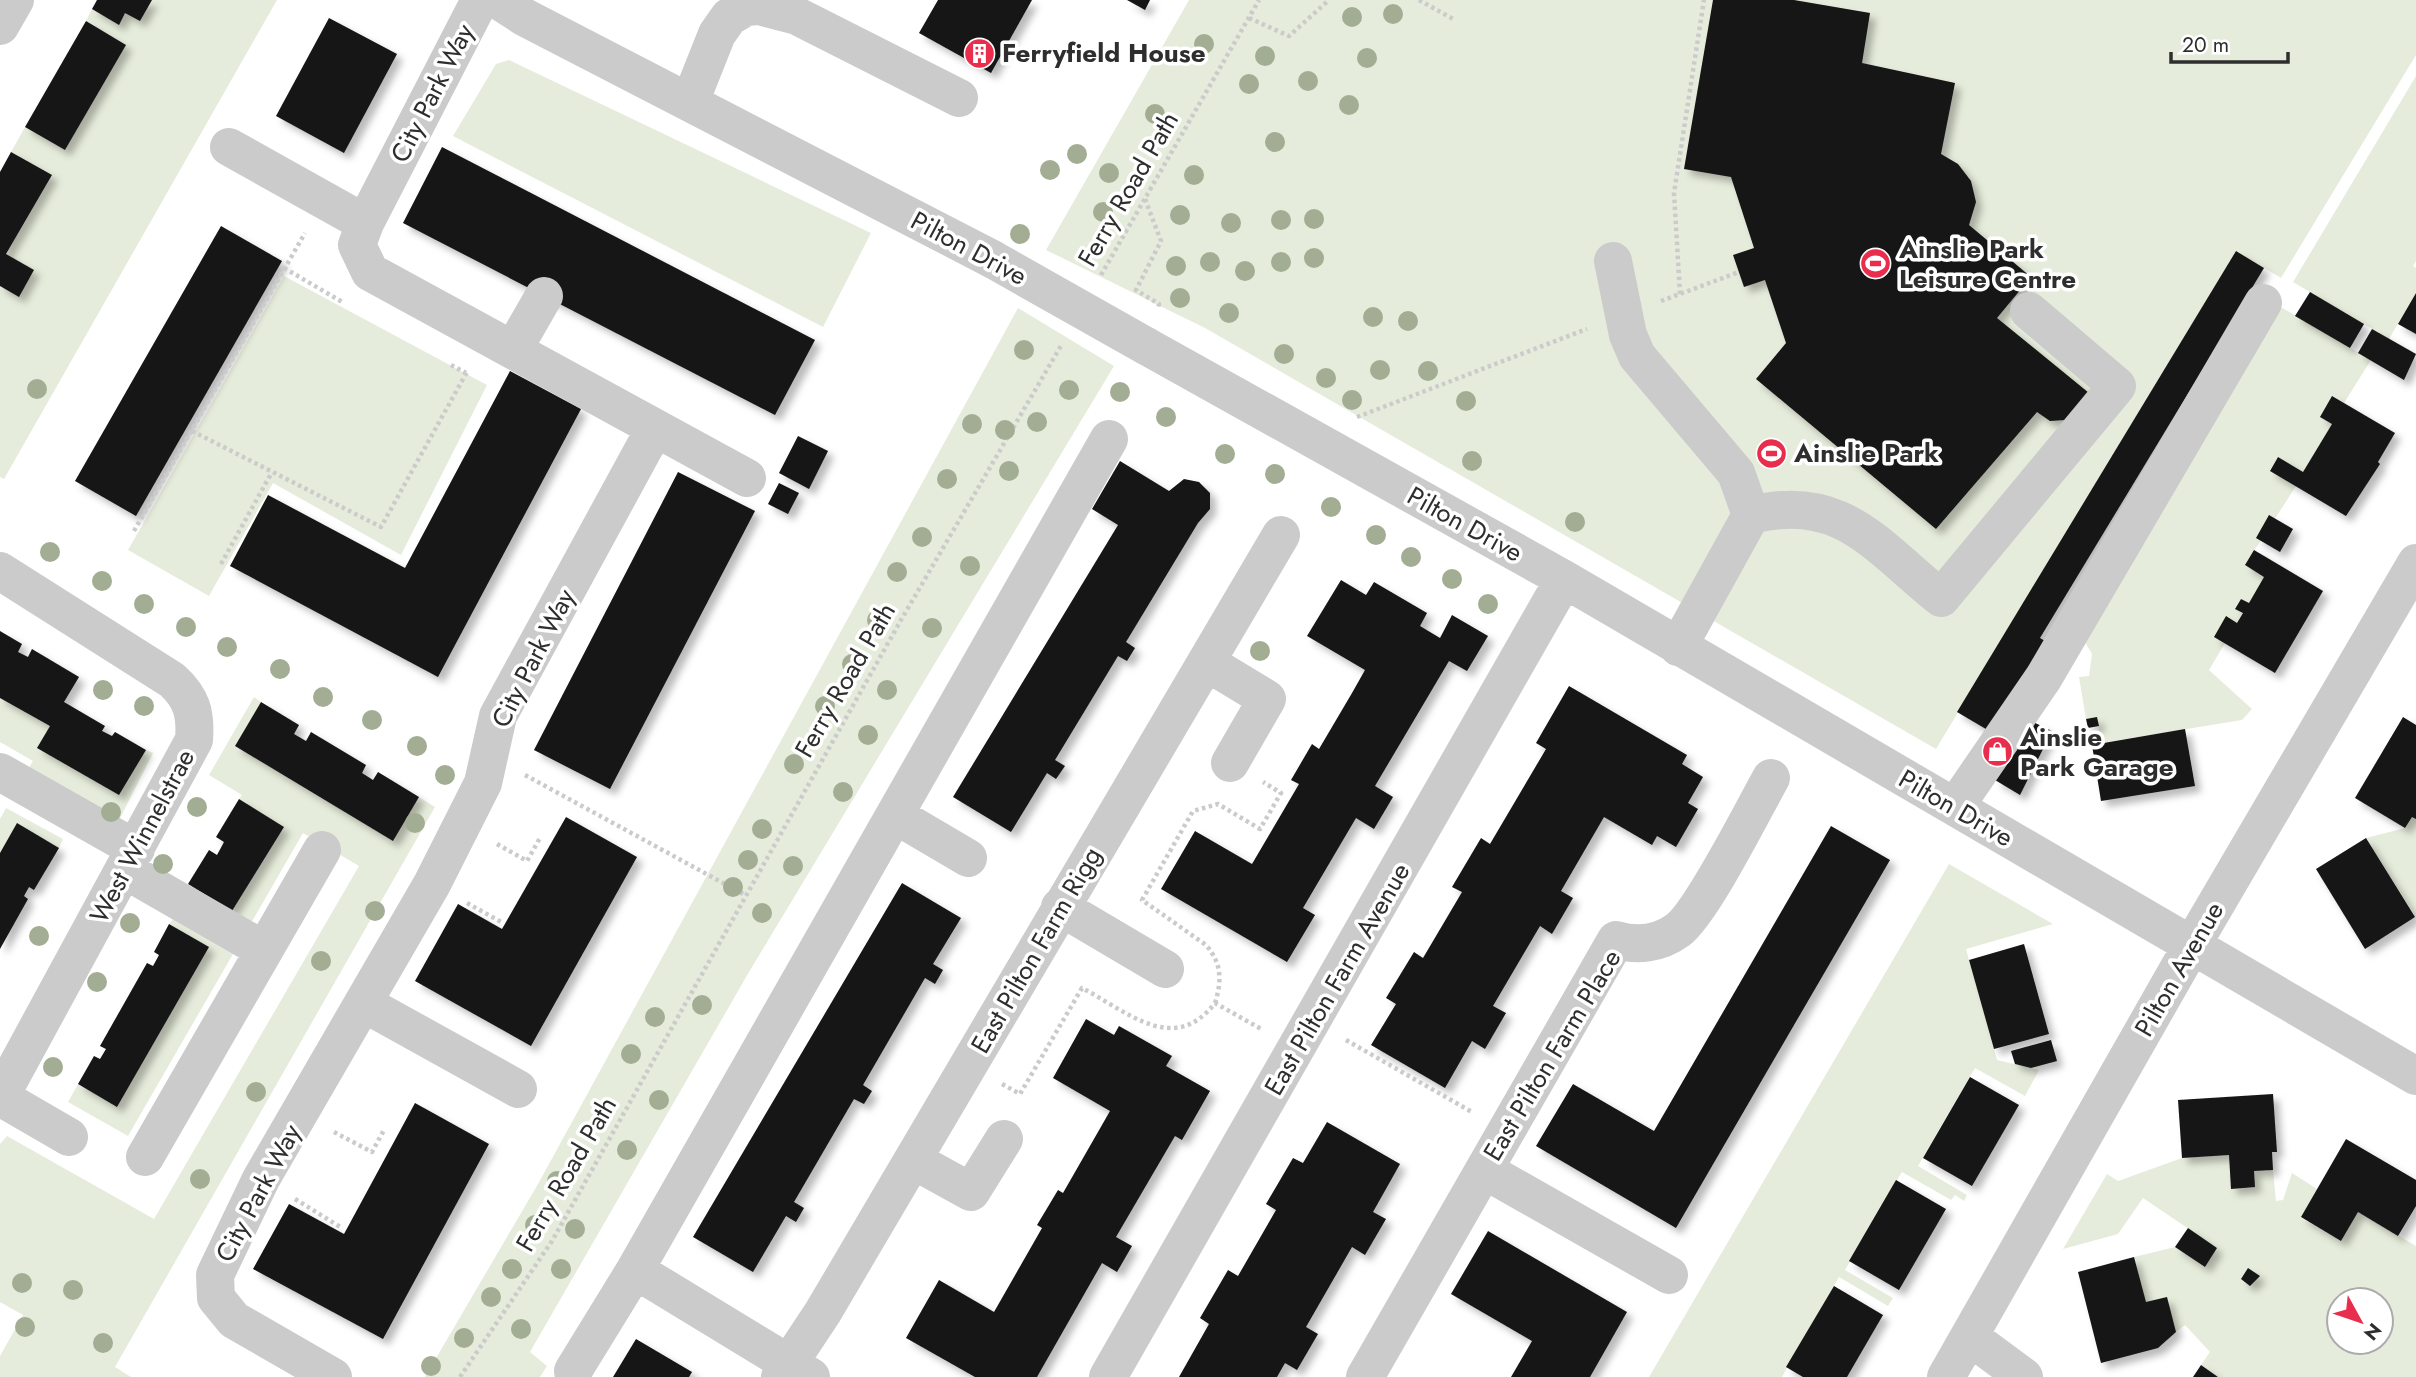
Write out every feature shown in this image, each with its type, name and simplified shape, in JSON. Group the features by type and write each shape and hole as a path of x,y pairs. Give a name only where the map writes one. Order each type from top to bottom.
{"street":[{"path":"0,26 15,0"},
{"name":"City Park Way","path":"361,234 480,0"},
{"name":"Pilton Drive","path":"498,0 524,17 992,259 1564,579 2416,1076"},
{"path":"690,102 717,34 729,17 746,7 759,6 797,16 959,98"},
{"path":"229,146 361,234 370,272 747,478"},
{"path":"1613,261 1623,316 1637,356 1736,473 1751,515 1678,647"},
{"path":"501,344 544,296"},
{"path":"1955,807 2044,677 2263,303"},
{"path":"1751,515 1794,508 1835,515 1856,527 1941,598 2117,386 2029,311"},
{"name":"City Park Way","path":"333,1377 234,1320 216,1298 215,1275 261,1180 432,884 483,783 498,716 655,428"},
{"path":"573,1371 635,1270 1109,439"},
{"name":"East Pilton Farm Rigg","path":"793,1373 1060,907 1281,535"},
{"name":"Pilton Avenue","path":"1946,1377 2192,945 2416,563"},
{"name":"West Winnelstrae","path":"0,570 172,680 192,705 196,717 194,740 0,1097 69,1138"},
{"name":"East Pilton Farm Avenue","path":"1108,1377 1564,579"},
{"path":"1206,662 1267,699 1230,763"},
{"path":"0,772 264,950"},
{"name":"East Pilton Farm Place","path":"1365,1377 1616,940 1636,944 1657,941 1685,925 1771,778"},
{"path":"895,815 968,858"},
{"path":"145,1157 322,850"},
{"path":"1060,907 1165,969"},
{"path":"363,1003 518,1089"},
{"path":"913,1160 971,1192 1004,1139"},
{"path":"1484,1170 1669,1275"},
{"path":"635,1270 793,1373"},
{"path":"1970,1337 2024,1377"}],"path":[{"name":"Ferry Road Path","path":"1099,278 1259,0"},
{"path":"1249,18 1289,36 1329,0"},
{"path":"1419,0 1455,20"},
{"path":"1680,294 1674,193 1704,0"},
{"path":"1145,198 1161,241 1136,289 1159,304 1146,346"},
{"path":"134,531 304,233 361,234"},
{"path":"1306,436 1739,272"},
{"name":"Ferry Road Path","path":"460,1377 552,1241 745,895 1067,336"},
{"path":"192,431 381,527 501,344"},
{"path":"222,564 272,471"},
{"path":"489,756 745,895"},
{"path":"969,1064 1020,1094 1083,988 1155,1027 1171,1030 1193,1025 1215,1003 1221,984 1214,955 1206,945 1142,900 1193,811 1218,804 1260,829 1281,793 1230,763"},
{"path":"462,825 527,861 540,838"},
{"path":"1215,1003 1305,1036 1506,1131"},
{"path":"300,1113 372,1152 384,1130"},
{"path":"261,1180 342,1228"}],"green space":[{"path":"152,0 277,0 4,479 0,477 0,286 19,296 34,271 6,254 52,176 11,152 25,127 65,150 126,45 86,21 92,9 119,24 125,13"},
{"name":"Ainslie Park","path":"1189,0 2416,0 2416,55 2281,278 2236,251 1936,749 1205,328 1046,250"},
{"path":"509,60 871,233 823,327 453,136 496,64"},
{"path":"2416,76 2416,261 2413,266 2416,268 2416,293 2389,339 2293,282"},
{"path":"284,276 487,385 401,555 273,483 209,596 128,550"},
{"path":"2279,306 2371,360 2344,403 2332,396 2332,424 2303,472 2278,457 2270,470 2296,486 2245,565 2264,577 2249,603 2241,599 2235,608 2243,613 2237,623 2226,617 2214,637 2225,643 2209,670 2252,709 2242,720 2101,743 2097,718 2086,719 2079,677 2089,676 2092,654 2082,637"},
{"path":"1018,308 1114,366 749,972 530,1352 547,1366 540,1377 425,1377 538,1184"},
{"path":"254,697 261,702 235,746 393,840 419,797 435,807 115,1367 131,1377 0,1377 0,1356 23,1315 0,1302 0,1144 7,1136 154,1219 359,866 303,833 247,930 232,911 284,827 239,799 242,795 209,775"},
{"path":"0,698 50,726 38,748 119,795 146,750 153,753 117,824 27,771 33,761 0,742"},
{"path":"6,808 63,839 59,848 17,824 0,853 0,819"},
{"path":"2412,817 2416,819 2416,917 2366,838 2405,828"},
{"path":"1949,864 2053,924 1966,949 1997,1060 2039,1070 2025,1096 1975,1068 1918,1166 1967,1195 1964,1201 1955,1195 1951,1200 1902,1172 1845,1270 1893,1298 1888,1306 1839,1277 1782,1377 1649,1377"},
{"path":"173,919 233,954 128,1136 68,1102 78,1084 117,1106 209,947 169,924"},
{"path":"2229,1155 2254,1171 2273,1170 2276,1201 2283,1200 2292,1173 2317,1189 2301,1218 2341,1241 2358,1212 2416,1246 2416,1377 2218,1377 2201,1365 2210,1352 2185,1325 2176,1332 2146,1302 2134,1257 2175,1247 2205,1267 2217,1248 2143,1198 2118,1234 2063,1249 2107,1174 2118,1181 2182,1158"}],"building":[{"path":"97,0 152,0 140,21 125,13 119,25 92,9"},
{"name":"Ferryfield House","path":"938,0 1032,0 991,73 919,33"},
{"name":"Ferryfield House","path":"1127,0 1150,0 1145,10"},
{"name":"Ainslie Park Leisure Centre","path":"1713,0 1794,0 1870,13 1862,63 1955,83 1941,154 1958,164 1971,181 1976,202 1969,225 2031,277 1997,318 2089,393 2065,420 2050,421 2037,412 1936,529 1756,379 1786,343 1765,280 1744,287 1733,255 1754,248 1731,177 1684,169"},
{"path":"329,18 397,54 344,153 276,116"},
{"path":"86,21 126,45 65,150 25,127"},
{"path":"442,147 815,340 775,415 403,223"},
{"path":"11,152 52,175 6,254 34,270 19,297 0,286 0,172"},
{"path":"221,226 282,261 136,516 75,481"},
{"path":"2236,251 2264,268 2040,638 2045,641 1991,732 1957,712"},
{"path":"2310,292 2364,324 2350,348 2295,316"},
{"path":"2416,293 2416,334 2398,324"},
{"path":"2372,329 2416,354 2404,380 2358,353"},
{"path":"510,371 581,409 438,677 230,566 268,495 405,568"},
{"path":"2332,396 2395,433 2378,462 2380,464 2346,516 2270,471 2278,457 2303,472 2332,424 2320,417"},
{"path":"798,436 828,451 809,489 779,473"},
{"path":"1120,461 1169,491 1184,479 1199,482 1210,493 1210,509 1198,523 1126,642 1135,648 1127,661 1118,656 1055,760 1065,766 1056,779 1047,773 1011,832 953,797 1118,525 1092,509"},
{"path":"678,472 755,511 610,789 534,750"},
{"path":"779,483 799,493 788,514 768,504"},
{"path":"2269,515 2293,529 2280,552 2256,538"},
{"path":"2254,550 2323,591 2275,673 2214,637 2226,616 2237,623 2243,613 2235,609 2241,599 2249,603 2264,577 2245,565"},
{"path":"1341,580 1366,595 1374,582 1427,613 1420,626 1440,638 1452,615 1488,636 1467,671 1449,661 1375,786 1393,797 1374,829 1356,818 1303,908 1315,915 1287,962 1161,889 1195,831 1252,864 1299,784 1291,780 1312,744 1319,749 1365,670 1307,636"},
{"path":"0,631 22,644 18,652 28,657 32,649 79,677 64,702 105,726 102,731 112,736 115,732 146,750 119,795 37,748 50,726 0,698"},
{"path":"1569,686 1687,755 1682,764 1703,777 1688,803 1698,809 1676,847 1657,836 1652,845 1604,817 1561,891 1573,898 1552,934 1540,926 1493,1006 1506,1013 1485,1049 1472,1041 1445,1088 1371,1045 1396,1004 1386,998 1414,952 1423,958 1462,892 1452,887 1481,838 1490,844 1546,749 1536,743"},
{"path":"261,702 299,725 294,734 306,741 311,732 366,765 362,773 373,780 378,772 419,797 393,841 235,746"},
{"path":"2097,717 2099,726 2088,728 2086,719"},
{"path":"2403,717 2416,725 2416,819 2412,817 2405,828 2355,798"},
{"path":"2031,721 2052,731 2020,795 1995,780"},
{"path":"2185,729 2195,786 2101,801 2092,745"},
{"path":"239,799 284,827 232,911 188,884 209,850 217,855 224,842 216,837"},
{"path":"566,817 637,857 531,1046 415,981 458,904 502,929"},
{"path":"17,823 59,848 34,890 29,887 24,896 28,899 0,949 0,853"},
{"path":"1831,826 1890,860 1676,1228 1536,1146 1573,1084 1654,1131"},
{"path":"2366,838 2415,917 2365,949 2316,869"},
{"path":"902,883 961,918 933,964 943,970 935,984 925,978 863,1085 872,1091 864,1104 854,1099 794,1202 804,1208 796,1222 786,1216 753,1272 693,1237"},
{"path":"169,924 209,947 117,1107 78,1084 94,1056 100,1059 106,1049 100,1046 147,963 153,966 159,955 154,952"},
{"path":"2024,944 2049,1034 1994,1049 1969,960"},
{"path":"1086,1019 1114,1035 1119,1026 1172,1056 1166,1066 1210,1091 1182,1140 1175,1136 1116,1237 1132,1246 1117,1272 1102,1263 1037,1377 975,1377 906,1338 939,1280 994,1312 1042,1228 1037,1225 1058,1190 1063,1193 1110,1111 1053,1078"},
{"path":"2051,1040 2057,1061 2031,1068 2015,1064 2011,1051"},
{"path":"1970,1077 2019,1105 1972,1186 1923,1158"},
{"path":"2273,1094 2277,1152 2272,1152 2273,1170 2254,1171 2255,1187 2231,1189 2229,1155 2182,1158 2178,1100"},
{"path":"415,1103 489,1144 383,1339 253,1269 289,1204 344,1234"},
{"path":"1327,1122 1400,1164 1373,1212 1386,1219 1365,1255 1352,1247 1306,1327 1318,1334 1297,1370 1285,1363 1277,1377 1179,1377 1209,1324 1200,1318 1228,1270 1238,1276 1276,1210 1266,1204 1293,1158 1303,1163"},
{"path":"2346,1139 2416,1180 2416,1206 2398,1236 2358,1212 2341,1241 2301,1217"},
{"path":"1896,1180 1946,1209 1899,1290 1849,1261"},
{"path":"2188,1228 2217,1248 2205,1267 2175,1247"},
{"path":"1488,1231 1627,1312 1590,1377 1511,1377 1532,1341 1451,1294"},
{"path":"2134,1257 2146,1302 2167,1297 2176,1332 2158,1348 2101,1363 2078,1272"},
{"path":"2248,1268 2260,1276 2250,1286 2241,1279"},
{"path":"1834,1286 1883,1315 1847,1377 1803,1377 1786,1367"},
{"path":"636,1339 692,1372 689,1377 613,1377"},
{"path":"2201,1365 2218,1377 2193,1377"}],"place":[{"name":"Ferryfield House","path":"979,53"},
{"name":"Ainslie Park Leisure Centre","path":"1876,264"},
{"name":"Ainslie Park","path":"1771,453"},
{"name":"Ainslie Park Garage","path":"1997,752"}]}
